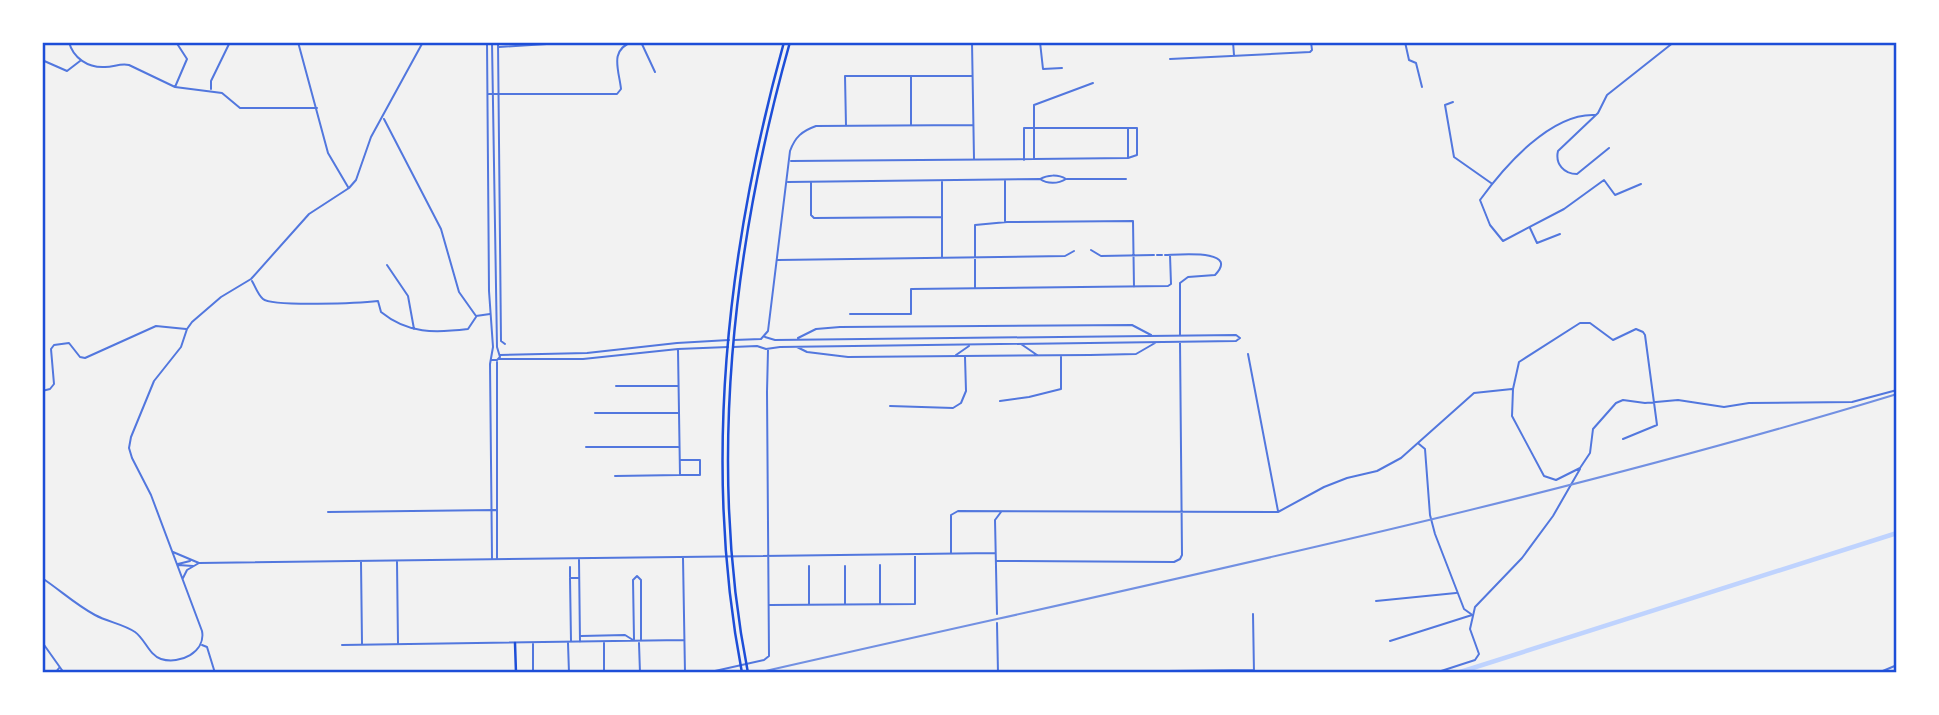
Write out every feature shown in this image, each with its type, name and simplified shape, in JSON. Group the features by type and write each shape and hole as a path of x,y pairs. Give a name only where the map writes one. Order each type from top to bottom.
{"highway":[{"path":"742,673 727,568 724,454 727,354 739,251 753,169 784,42"},
{"path":"748,673 731,541 729,455 733,354 743,265 758,172 790,42"},
{"path":"515,643 516,673"}],"street":[{"path":"69,42 80,61 102,67 129,65 175,87 222,93 240,107 317,108"},
{"path":"175,87 187,60 176,42"},
{"path":"211,90 211,80 230,42"},
{"path":"298,42 328,153 349,188"},
{"path":"42,578 93,614 136,633 160,659 187,656 202,645 202,631 183,579 129,446 154,381 181,347 187,329 210,305 251,279 309,214 349,188 358,177 369,142 423,42"},
{"path":"487,42 490,322 493,347 490,388 492,560"},
{"path":"492,42 496,322 499,354 496,388 497,560"},
{"path":"498,42 500,341 505,344"},
{"path":"498,48 578,42"},
{"path":"488,94 617,94 621,89 618,52 622,46 632,42"},
{"path":"641,42 655,72"},
{"path":"972,42 974,160"},
{"path":"1040,42 1043,69 1062,68"},
{"path":"1233,42 1234,56"},
{"path":"1170,59 1310,52 1311,42"},
{"path":"1405,42 1409,60 1416,63 1422,87"},
{"path":"1609,148 1577,174 1573,175 1558,164 1558,151 1596,115 1607,95 1674,42"},
{"path":"42,60 67,71 80,61"},
{"path":"846,126 845,76 972,76"},
{"path":"911,76 911,125"},
{"path":"1034,159 1034,105 1093,83"},
{"path":"1453,102 1445,105 1454,157 1492,183"},
{"path":"1596,115 1578,115 1528,145 1492,183 1480,200 1490,225 1503,241 1564,209 1604,180 1615,195 1641,184"},
{"path":"383,118 441,229 459,292 476,316"},
{"path":"766,349 773,344 768,331 789,160 792,145 802,132 817,127 973,125"},
{"path":"1128,127 1128,158"},
{"path":"789,160 1024,160 1128,158 1137,155 1137,128 1024,128 1024,160"},
{"path":"787,182 1005,180 1040,179 1045,176 1061,176 1066,180"},
{"path":"1040,179 1045,183 1060,183 1066,180 1126,179"},
{"path":"1005,180 1005,222"},
{"path":"942,181 942,258"},
{"path":"811,182 811,215 814,218 942,217"},
{"path":"975,289 975,225 1133,220 1134,287"},
{"path":"1529,227 1537,243 1560,234"},
{"path":"1091,250 1101,256 1210,255 1218,258 1220,269 1214,275 1188,277 1180,283 1181,335"},
{"path":"777,260 1065,256 1074,251"},
{"path":"850,314 911,314 911,289 1169,286 1170,255"},
{"path":"387,265 408,296 414,330"},
{"path":"251,279 262,298 269,302 378,301 381,312 401,326 414,330 468,329 476,316"},
{"path":"476,316 490,314"},
{"path":"490,322 496,322"},
{"path":"1580,468 1556,480 1544,476 1512,416 1513,389 1521,359 1575,325 1586,322 1613,340 1636,329 1643,332 1657,425 1623,439"},
{"path":"796,339 818,328 852,327 1134,325 1152,335"},
{"path":"42,391 50,389 54,384 51,349 54,345 69,343 80,357 85,358 156,326 187,329"},
{"path":"766,349 760,345 768,331"},
{"path":"491,353 590,352 763,338 1152,335 1236,335 1240,338 1236,341 796,346 766,349 750,346 678,349 583,359 491,359"},
{"path":"995,337 995,344"},
{"path":"796,346 807,352 841,356 1060,355 1136,354 1156,342"},
{"path":"997,561 1177,561 1182,555 1180,342"},
{"path":"955,356 971,344"},
{"path":"1020,344 1037,355"},
{"path":"678,349 680,475"},
{"path":"706,673 768,659 766,349"},
{"path":"1248,354 1278,512"},
{"path":"1000,401 1061,389 1060,355"},
{"path":"890,406 953,408 961,403 966,391 965,356"},
{"path":"616,386 679,386"},
{"path":"490,388 496,388"},
{"path":"951,553 953,513 958,511 1278,512 1324,487 1380,470 1404,456 1474,393 1513,389"},
{"path":"1434,673 1475,660 1479,654 1470,629 1475,607 1522,558 1553,516 1590,453 1593,429 1616,403 1623,400 1638,403 1678,400 1724,407 1749,403 1852,402 1897,390"},
{"path":"490,410 497,410"},
{"path":"595,413 679,413"},
{"path":"1419,444 1425,449 1433,526 1464,609 1472,614"},
{"path":"586,447 679,447"},
{"path":"491,454 497,454"},
{"path":"615,476 700,475 700,460 680,460"},
{"path":"491,478 497,478"},
{"path":"328,512 497,510"},
{"path":"987,511 995,520"},
{"path":"997,614 995,520 1002,511"},
{"path":"172,551 199,563 995,553"},
{"path":"769,605 915,604 915,554"},
{"path":"683,557 685,673"},
{"path":"579,559 580,642"},
{"path":"177,565 194,561"},
{"path":"397,561 398,645"},
{"path":"362,562 362,645"},
{"path":"183,579 187,570 199,563"},
{"path":"177,565 194,566"},
{"path":"880,565 880,604"},
{"path":"809,566 809,605"},
{"path":"845,566 845,605"},
{"path":"569,673 570,567"},
{"path":"634,641 633,580 636,576 641,580 640,673"},
{"path":"570,578 580,578"},
{"path":"1376,601 1457,592"},
{"path":"634,600 641,600"},
{"path":"570,601 580,601"},
{"path":"998,623 999,673 1254,672 1253,614"},
{"path":"1390,641 1468,618 1472,614"},
{"path":"580,636 627,635 634,641"},
{"path":"342,645 684,640"},
{"path":"604,641 604,673"},
{"path":"42,642 64,673"},
{"path":"533,643 533,673"},
{"path":"202,645 207,648 215,673"},
{"path":"1878,673 1897,665"},
{"path":"55,673 60,667"}],"waterway":[{"path":"1457,673 1897,533"}],"railway":[{"path":"757,673 1330,544 1615,473 1897,394"}]}
